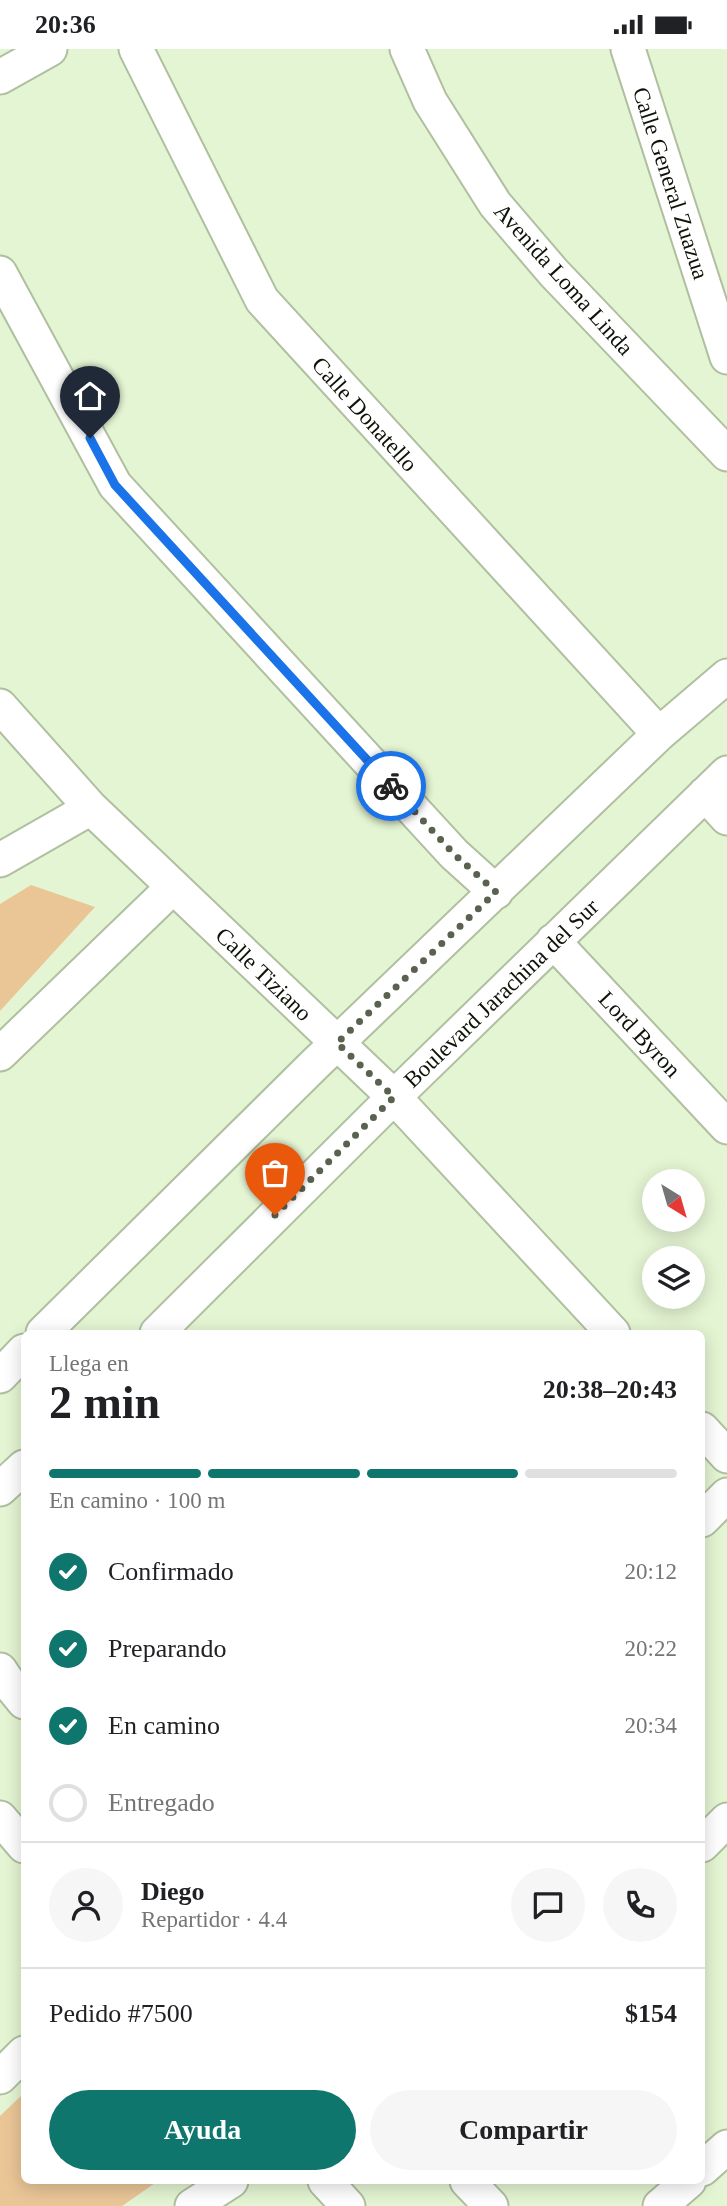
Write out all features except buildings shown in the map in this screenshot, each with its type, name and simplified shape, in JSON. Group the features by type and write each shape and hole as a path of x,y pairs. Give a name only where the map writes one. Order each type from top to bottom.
{"street":[{"path":"0,77 50,49"},
{"name":"Calle Donatello","path":"135,49 262,300 659,734"},
{"name":"Avenida Loma Linda","path":"407,49 430,101 495,204 554,273 727,454"},
{"name":"Calle General Zuazua","path":"628,49 727,357"},
{"path":"0,273 115,485 454,854 496,892"},
{"path":"46,1330 337,1043 659,734 727,676"},
{"name":"Calle Tiziano","path":"0,706 91,808 394,1097 599,1329"},
{"name":"Boulevard Jarachina del Sur","path":"160,1330 553,941 720,795"},
{"path":"0,860 91,808"},
{"path":"0,1054 173,887"},
{"name":"Lord Byron","path":"553,941 727,1128"},
{"path":"0,1376 21,1354"},
{"path":"705,1432 727,1456"},
{"path":"0,1489 21,1470"},
{"path":"705,1517 727,1496"},
{"path":"0,1670 21,1699"},
{"path":"0,1818 21,1842"},
{"path":"705,1842 727,1821"},
{"path":"0,2077 21,2056"},
{"path":"705,2166 727,2147"},
{"path":"192,2206 227,2184"},
{"path":"470,2184 491,2206"},
{"path":"660,2206 686,2184"}],"shaded area":[{"path":"31,885 95,907 0,1011 0,904"},
{"path":"21,2096 21,2184 154,2184 122,2206 0,2206 0,2116"}],"way so far":[{"path":"275,1215 394,1097 337,1043 496,892 454,854 391,786"}],"route":[{"path":"90,438 115,485 391,786"}]}
